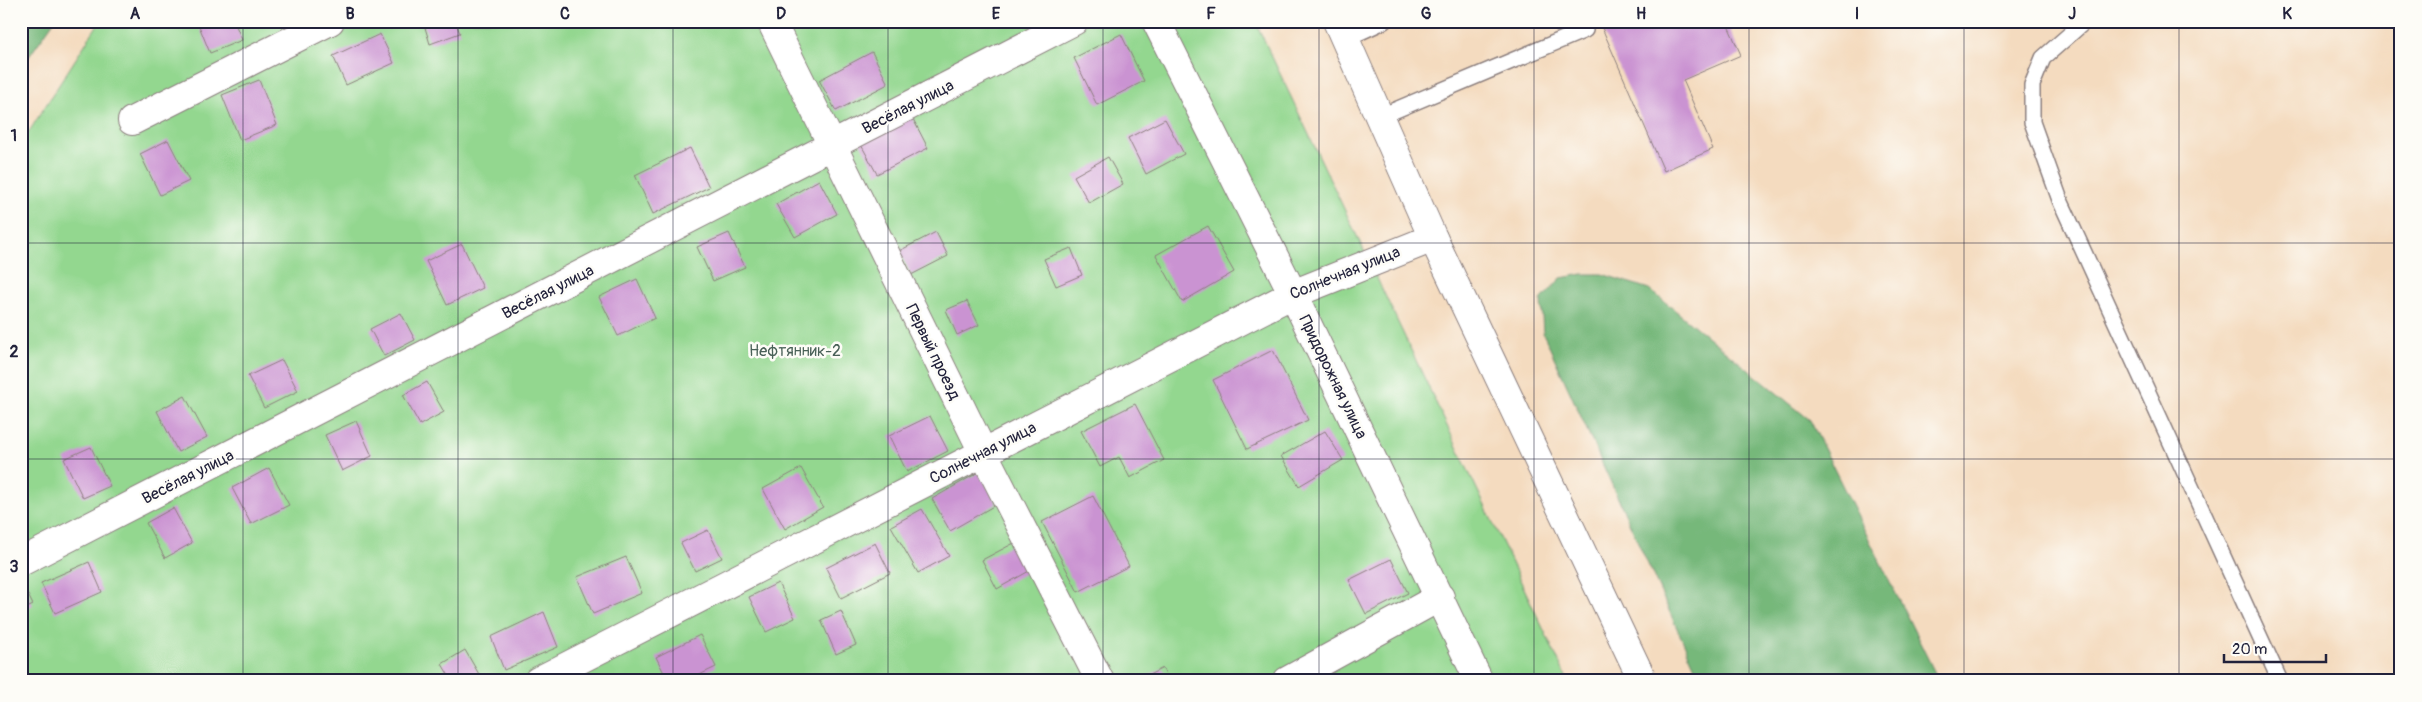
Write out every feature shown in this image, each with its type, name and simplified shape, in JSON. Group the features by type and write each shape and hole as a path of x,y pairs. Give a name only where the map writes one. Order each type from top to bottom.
{"street":[{"path":"132,121 330,21"},
{"name":"Первый проезд","path":"771,21 983,452 1100,681"},
{"name":"Весёлая улица","path":"21,562 1074,21"},
{"name":"Придорожная улица","path":"1156,21 1293,294 1479,681"},
{"path":"1341,30 1433,238 1643,681"},
{"name":"Солнечная улица","path":"538,681 1293,294 1433,238"},
{"path":"1287,681 1440,597"}],"lane":[{"path":"1341,30 1384,21"},
{"path":"2086,21 2043,58 2032,85 2032,122 2060,200 2280,681"},
{"path":"1380,117 1585,30"}],"green space":[{"path":"21,21 54,21 21,68"},
{"name":"Нефтянник-2","path":"100,21 1255,21 1568,681 21,681 21,144"},
{"path":"1583,274 1602,274 1649,289 1810,420 1939,681 1701,681 1543,333 1541,300 1561,278"}],"building":[{"path":"197,21 234,21 242,40 210,53"},
{"path":"423,21 455,21 460,33 430,44"},
{"path":"1599,21 1726,21 1741,55 1683,80 1713,149 1664,171"},
{"path":"380,34 394,63 346,85 333,56"},
{"path":"1121,34 1144,81 1097,105 1074,58"},
{"path":"872,52 888,84 836,111 819,80"},
{"path":"259,80 277,125 240,140 222,95"},
{"path":"911,115 928,148 877,174 859,141"},
{"path":"1165,119 1184,154 1146,174 1128,138"},
{"path":"168,140 189,181 160,195 140,154"},
{"path":"690,148 709,187 653,214 635,175"},
{"path":"1108,157 1123,184 1089,203 1074,176"},
{"path":"819,180 837,214 795,237 776,204"},
{"path":"1208,226 1234,272 1182,302 1156,255"},
{"path":"936,232 948,256 911,275 899,251"},
{"path":"729,233 745,267 713,281 697,247"},
{"path":"462,244 483,288 447,305 426,261"},
{"path":"1071,248 1082,275 1056,286 1044,259"},
{"path":"637,279 655,318 618,336 599,297"},
{"path":"967,301 979,325 957,335 946,310"},
{"path":"401,313 415,340 384,356 370,329"},
{"path":"1273,350 1308,420 1247,449 1213,380"},
{"path":"282,360 298,391 264,408 248,376"},
{"path":"427,382 444,412 420,425 403,395"},
{"path":"185,396 207,437 178,452 157,411"},
{"path":"1135,404 1164,460 1130,478 1119,457 1100,467 1081,431"},
{"path":"930,416 948,451 907,472 889,436"},
{"path":"356,421 372,456 342,471 325,435"},
{"path":"1325,431 1343,460 1299,486 1281,456"},
{"path":"91,447 110,486 83,498 64,459"},
{"path":"269,468 289,505 251,524 232,488"},
{"path":"801,468 823,507 785,529 763,489"},
{"path":"979,472 997,504 950,531 932,499"},
{"path":"1093,496 1129,566 1078,592 1042,522"},
{"path":"173,508 192,543 165,558 146,523"},
{"path":"922,509 949,556 918,573 891,526"},
{"path":"708,530 722,558 695,571 681,543"},
{"path":"1016,542 1031,570 997,589 982,560"},
{"path":"875,543 890,573 841,598 826,568"},
{"path":"626,557 642,593 593,614 577,577"},
{"path":"1391,559 1408,593 1366,614 1349,580"},
{"path":"89,562 102,592 55,613 41,583"},
{"path":"21,581 33,605 21,611"},
{"path":"778,583 795,618 766,632 749,597"},
{"path":"841,611 856,645 836,654 821,620"},
{"path":"544,612 558,647 504,670 491,637"},
{"path":"700,635 716,667 687,681 668,681 656,657"},
{"path":"465,650 480,676 471,681 452,681 442,664"},
{"path":"1163,668 1169,681 1137,681"}]}
